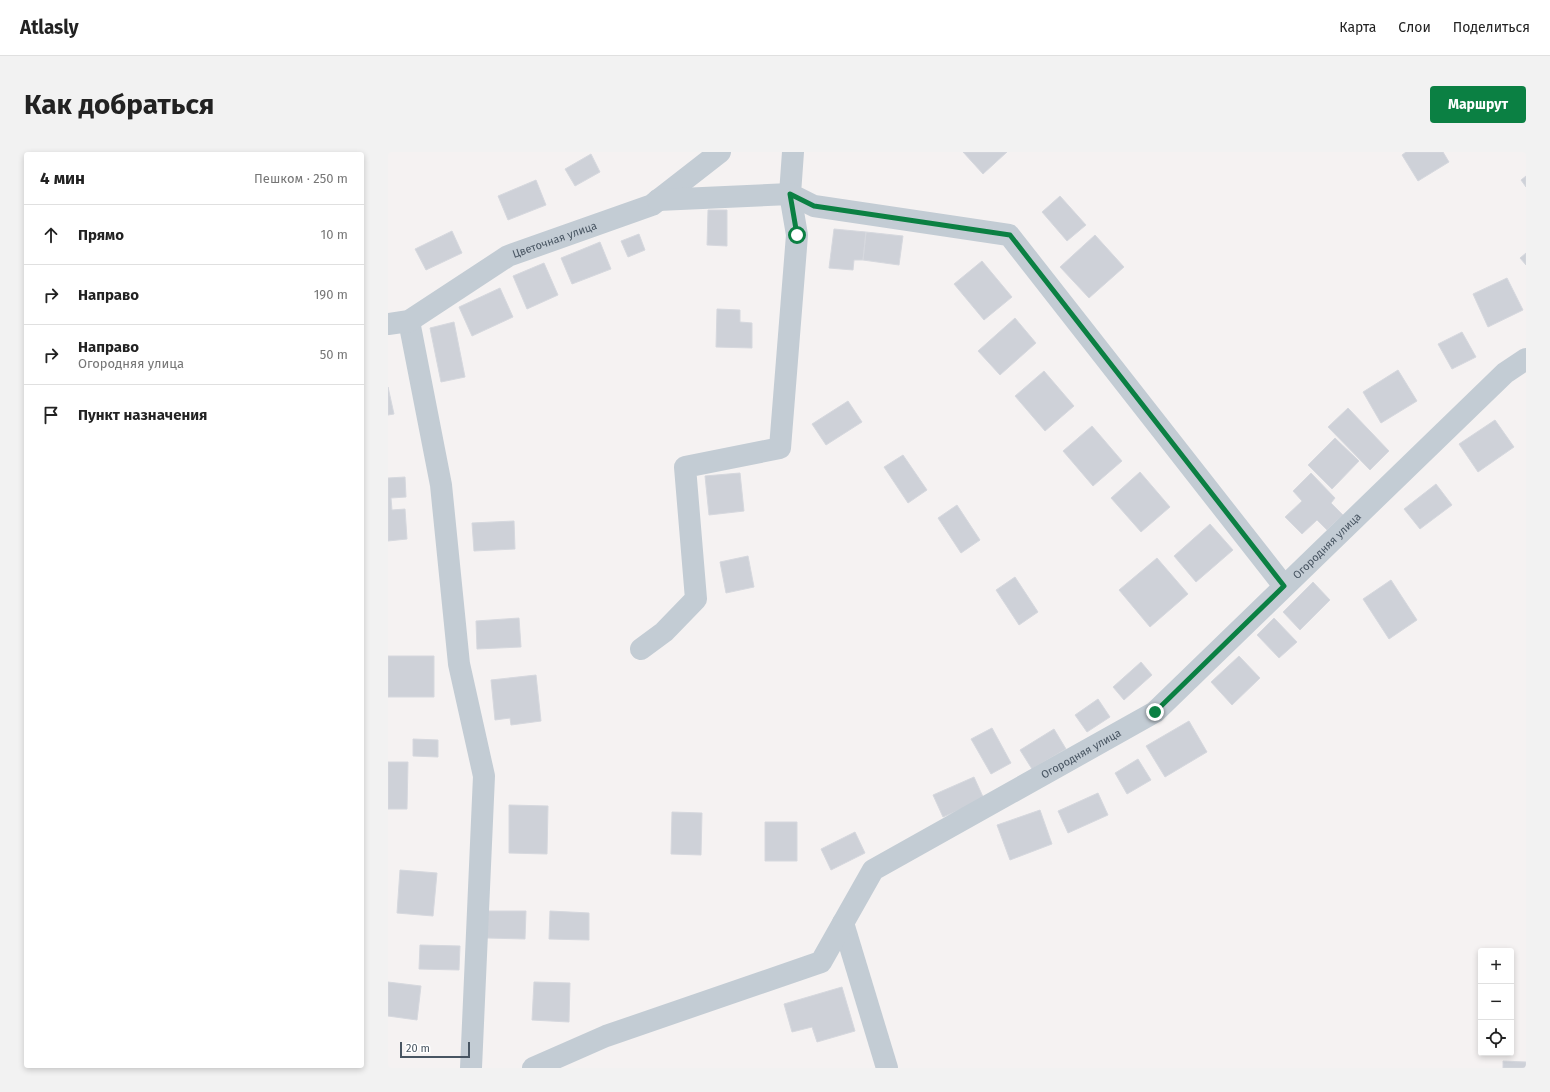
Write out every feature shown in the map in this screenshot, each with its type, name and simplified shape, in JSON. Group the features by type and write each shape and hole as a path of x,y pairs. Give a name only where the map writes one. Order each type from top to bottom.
{"street":[{"name":"Цветочная улица","path":"398,322 508,256 652,205 720,152"},
{"path":"641,649 664,632 696,599 685,467 780,448 797,235 790,194 793,152"},
{"path":"658,200 790,194 814,206 1010,235 1284,586"},
{"path":"398,322 441,485 459,664 484,776 471,1068"},
{"name":"Огородняя улица","path":"843,923 873,870 1155,712 1505,373 1526,359"},
{"path":"533,1068 606,1036 821,962 843,923"},
{"path":"843,923 887,1068"}],"building":[{"path":"963,152 1007,152 983,174"},
{"path":"1406,152 1443,152 1449,162 1418,181 1402,155"},
{"path":"591,154 600,172 575,186 565,169"},
{"path":"1526,176 1526,187 1521,180"},
{"path":"536,180 546,205 508,220 498,196"},
{"path":"1060,196 1086,225 1067,241 1042,212"},
{"path":"708,210 727,210 727,246 707,245"},
{"path":"834,229 866,232 863,260 854,260 853,270 829,268"},
{"path":"452,231 462,253 426,270 415,249"},
{"path":"866,232 903,236 899,265 863,260"},
{"path":"639,234 645,250 628,257 621,241"},
{"path":"1095,235 1124,267 1089,298 1060,267"},
{"path":"600,242 611,269 572,284 561,258"},
{"path":"1526,253 1526,265 1520,258"},
{"path":"982,261 1012,297 984,320 954,284"},
{"path":"544,263 558,295 527,309 513,276"},
{"path":"1507,278 1523,310 1488,327 1473,294"},
{"path":"500,288 513,317 472,336 459,307"},
{"path":"717,309 740,310 740,322 752,323 752,348 716,347"},
{"path":"1015,318 1036,343 1000,375 978,351"},
{"path":"454,322 465,377 441,382 430,328"},
{"path":"1462,332 1476,357 1452,369 1438,344"},
{"path":"1398,370 1417,401 1381,423 1363,392"},
{"path":"1044,371 1074,406 1045,431 1015,396"},
{"path":"388,387 394,414 388,415"},
{"path":"848,401 862,422 826,445 812,424"},
{"path":"1348,408 1389,451 1370,470 1328,427"},
{"path":"1495,420 1514,447 1478,472 1459,444"},
{"path":"1092,426 1122,461 1093,486 1063,451"},
{"path":"1335,438 1359,461 1332,489 1308,465"},
{"path":"903,455 927,490 908,503 884,467"},
{"path":"1140,472 1170,507 1141,532 1111,498"},
{"path":"740,473 744,511 709,515 705,476"},
{"path":"1311,473 1335,498 1331,503 1343,515 1327,530 1317,520 1302,534 1285,517 1302,501 1293,491"},
{"path":"405,477 406,497 391,498 392,510 405,509 407,539 388,541 388,478"},
{"path":"1436,484 1452,505 1420,529 1404,509"},
{"path":"957,505 980,540 961,553 938,518"},
{"path":"514,521 515,549 474,551 472,523"},
{"path":"1210,524 1233,550 1196,582 1174,556"},
{"path":"748,556 754,587 726,593 720,562"},
{"path":"1157,558 1188,594 1150,627 1119,590"},
{"path":"1015,577 1038,612 1019,625 996,590"},
{"path":"1391,580 1417,620 1389,639 1363,599"},
{"path":"1313,582 1330,600 1300,630 1283,612"},
{"path":"519,618 521,647 477,649 476,621"},
{"path":"1274,618 1297,642 1279,658 1257,635"},
{"path":"388,656 434,656 434,697 388,697"},
{"path":"1239,656 1260,678 1232,705 1211,682"},
{"path":"1141,662 1152,675 1124,700 1113,687"},
{"path":"536,675 541,721 511,725 510,718 495,720 491,680"},
{"path":"1098,699 1110,717 1087,732 1075,715"},
{"path":"1189,721 1207,752 1165,777 1146,746"},
{"path":"992,728 1011,763 991,774 971,739"},
{"path":"1054,729 1066,749 1032,769 1020,750"},
{"path":"413,739 438,740 438,757 413,756"},
{"path":"1138,759 1151,780 1127,794 1115,773"},
{"path":"388,762 408,762 407,809 388,809"},
{"path":"974,777 984,799 943,817 933,795"},
{"path":"1098,793 1108,815 1068,833 1058,811"},
{"path":"509,805 548,806 547,854 509,853"},
{"path":"1040,810 1052,844 1010,860 997,825"},
{"path":"672,812 702,813 701,855 671,854"},
{"path":"765,822 797,822 797,861 765,861"},
{"path":"855,832 865,853 831,870 821,849"},
{"path":"400,870 437,873 433,916 397,913"},
{"path":"487,911 526,911 525,939 486,938"},
{"path":"550,911 589,913 589,940 549,939"},
{"path":"420,945 460,946 459,970 419,969"},
{"path":"388,982 421,986 417,1020 388,1016"},
{"path":"534,982 570,983 569,1022 532,1020"},
{"path":"842,987 855,1031 817,1042 812,1027 792,1032 784,1004"},
{"path":"1503,1061 1526,1062 1526,1068 1503,1068"}],"route":[{"path":"797,235 790,194 814,206 1010,235 1284,586 1155,712"}]}
